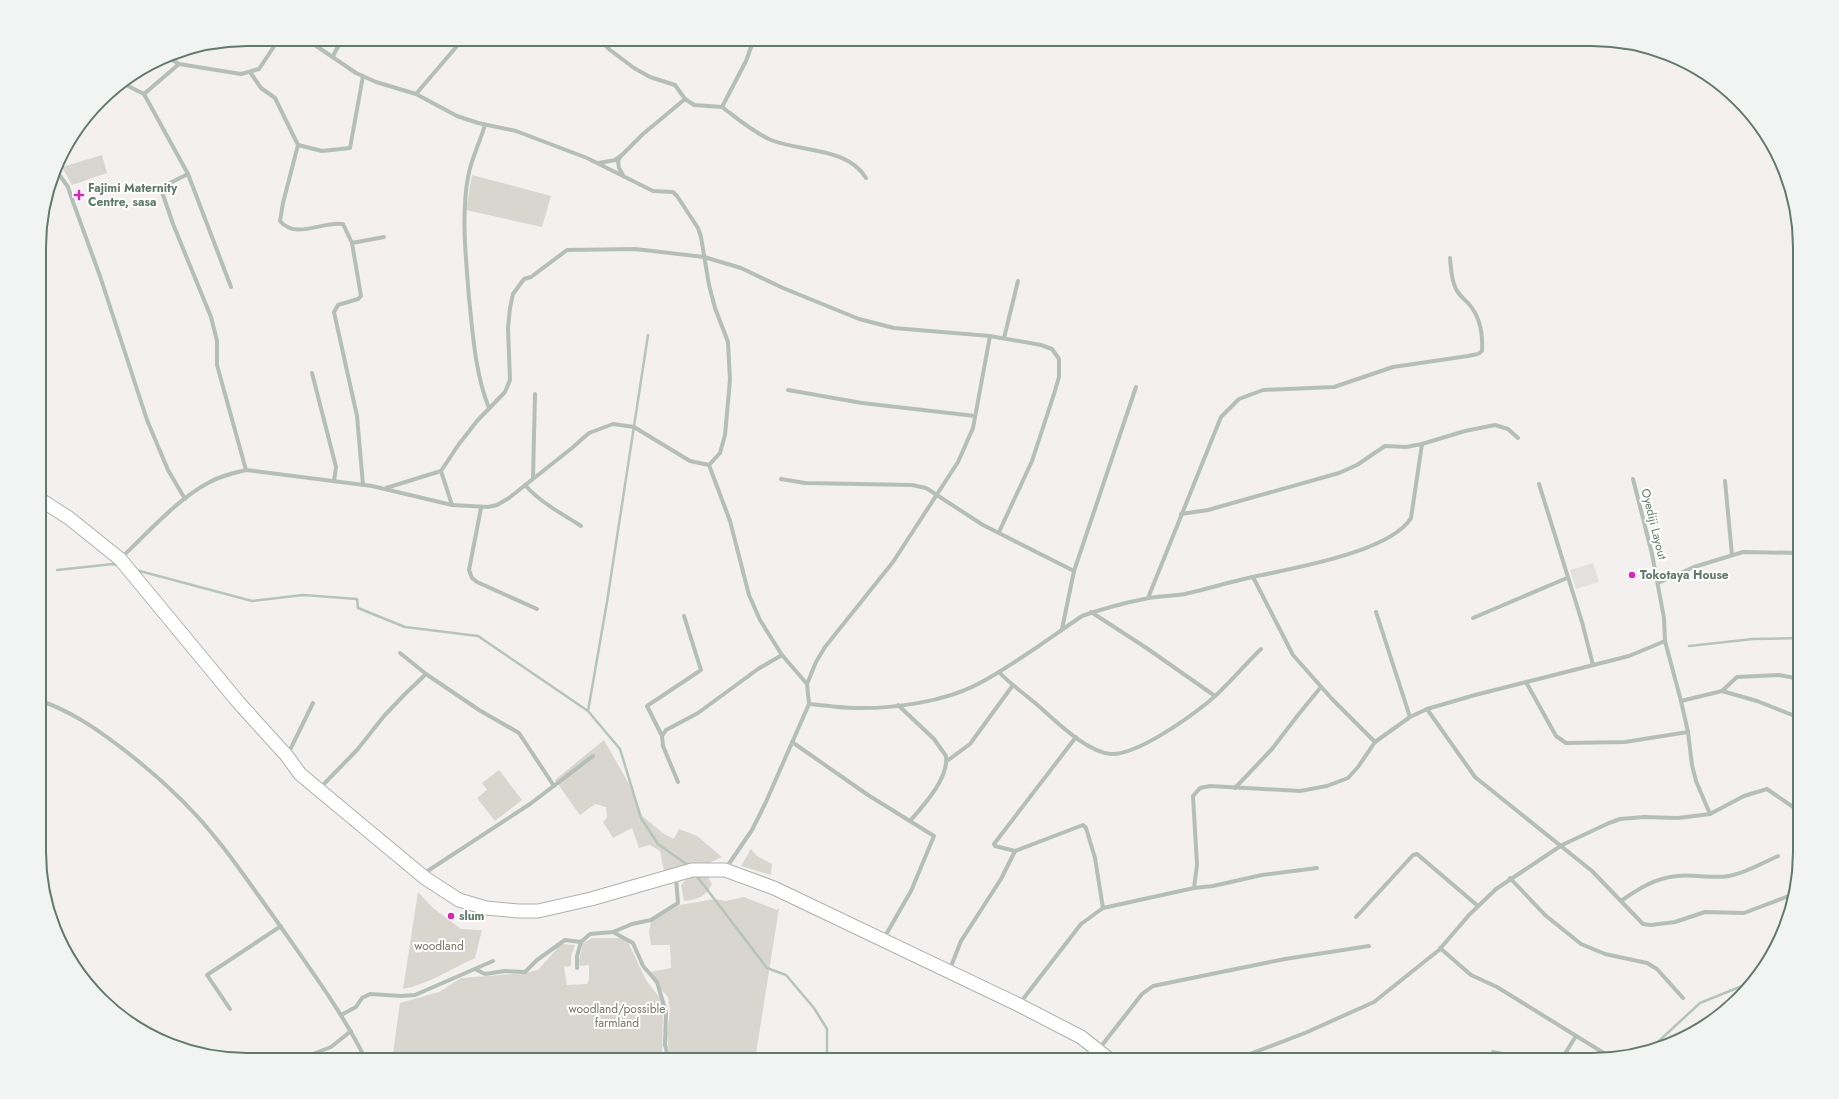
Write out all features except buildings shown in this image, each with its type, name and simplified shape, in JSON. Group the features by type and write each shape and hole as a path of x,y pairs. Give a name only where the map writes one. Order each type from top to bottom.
{"main road":[{"path":"46,503 69,518 120,559 239,703 287,756 300,774 422,875 459,900 486,908 538,911 591,899 692,870 724,870 774,888 1019,1005 1081,1037 1102,1053"}],"street":[{"path":"173,60 179,64 241,74 259,69 275,46"},
{"path":"317,46 363,76 382,84 416,94 458,116 486,125 516,131 598,163 653,191 673,192 698,228 715,308 728,342 730,380 725,435 720,453 709,465"},
{"path":"333,56 338,46"},
{"path":"416,94 456,46"},
{"path":"606,46 634,68 650,77 675,85 685,99 694,105 722,107 760,134 795,148 820,151 833,156 857,167 866,178"},
{"path":"722,107 746,61 751,46"},
{"path":"144,94 179,64"},
{"path":"250,72 261,88 275,98 298,146 283,203 280,221 290,229 305,230 334,223 343,224 352,243 361,296 358,299 338,306 334,312 357,416 363,485"},
{"path":"298,146 322,150 340,150 350,148 363,76"},
{"path":"128,86 144,94 188,174 231,287"},
{"path":"624,176 619,168 618,161 622,155 643,134 685,99"},
{"path":"486,125 468,175 464,209 467,275 474,350 484,397 489,408"},
{"path":"598,163 610,161 622,155"},
{"path":"188,174 162,187 161,189 173,224 211,317 217,341 217,365 246,470"},
{"path":"59,175 68,187 74,202 147,420 168,470 185,498"},
{"path":"352,243 384,237"},
{"path":"386,488 441,471 459,444 489,408 505,392 510,380 508,328 510,308 513,294 524,279 531,277 564,251 571,249 635,249 704,257 741,268 783,288 858,319 894,328 990,336 1041,345 1052,349 1059,359 1059,371 1054,394 1032,461 999,532"},
{"path":"1148,598 1154,587 1181,514 1221,417 1239,399 1263,390 1334,387 1393,367 1468,356 1478,354 1482,350 1479,321 1469,304 1456,290 1452,278 1450,258"},
{"path":"1004,338 1018,281"},
{"path":"724,870 752,830 809,704 807,684 816,662 892,562 958,462 973,428 990,336"},
{"path":"312,374 336,467 334,481"},
{"path":"1062,630 1074,571 1136,387"},
{"path":"788,390 862,403 975,416"},
{"path":"533,478 536,394"},
{"path":"120,559 185,498 209,482 246,470 386,488 408,495 452,505 481,508 497,505 510,498 589,433 613,424 634,427 690,461 709,465"},
{"path":"1181,514 1208,510 1339,473 1357,466 1385,446 1406,447 1422,444 1465,431 1495,425 1508,429 1518,438"},
{"path":"809,704 854,708 898,705 934,700 977,685 999,672 1082,616 1091,612 1148,598 1184,594 1253,577 1286,571 1367,548 1399,532 1407,525 1411,518 1422,444"},
{"path":"709,465 730,521 749,595 760,620 782,655 807,684"},
{"path":"441,471 452,505"},
{"path":"781,479 805,483 912,485 926,488 983,525 1074,571"},
{"name":"Oyediji Layout","path":"1633,479 1658,583 1664,618 1665,642 1688,732 1692,765 1696,781 1710,814"},
{"path":"1725,481 1732,555"},
{"path":"1539,484 1567,578 1582,622 1593,666"},
{"path":"526,485 536,498 581,526"},
{"path":"481,508 469,570 472,578 477,582 537,609"},
{"path":"1658,583 1694,567 1743,552 1793,553"},
{"path":"1253,577 1294,655 1321,688 1375,742"},
{"path":"1473,618 1567,578"},
{"path":"1091,612 1145,647 1215,696"},
{"path":"1376,612 1410,716"},
{"path":"678,782 663,746 662,736 647,706 701,670 684,616"},
{"path":"1194,888 1197,865 1193,796 1200,788 1210,786 1300,791 1327,786 1348,778 1358,767 1375,742 1410,716 1427,709 1629,656 1665,642"},
{"path":"999,672 1076,737 1091,747 1110,754 1121,753 1144,744 1174,727 1215,696 1261,649"},
{"path":"400,653 426,674 479,710 518,733 554,786"},
{"path":"662,736 666,730 698,713 758,669 782,655"},
{"path":"318,790 357,750 384,716 426,674"},
{"path":"1681,701 1722,691 1737,677 1779,675 1793,678"},
{"path":"1526,682 1556,736 1566,743 1625,742 1688,732"},
{"path":"910,821 935,791 947,761 970,744 1013,685"},
{"path":"1235,788 1267,755 1321,688"},
{"path":"1722,691 1757,701 1793,715"},
{"path":"46,703 67,711 96,728 139,761 168,786 191,809 219,842 316,974 351,1031 362,1053"},
{"path":"287,756 313,703"},
{"path":"898,705 934,739 946,756 947,761"},
{"path":"1427,709 1475,777 1562,845 1592,871 1643,924 1651,925 1675,922 1705,912 1744,913 1788,896"},
{"path":"1076,737 994,844 995,846 1015,851 1083,825 1086,828 1095,858 1103,908"},
{"path":"792,742 868,795 931,834 934,839 911,890 882,940"},
{"path":"422,875 530,804 593,756"},
{"path":"1252,1053 1305,1033 1374,1002 1440,948 1478,906 1510,878 1562,845 1609,823 1620,819 1644,817 1678,818 1710,814 1744,796 1767,789 1793,807"},
{"path":"948,972 961,941 1001,879 1015,851"},
{"path":"1356,917 1413,855 1417,854 1478,906"},
{"path":"1620,901 1645,885 1662,879 1676,876 1729,876 1747,870 1778,856"},
{"path":"1019,1005 1081,924 1103,908 1262,875 1317,868"},
{"path":"577,968 577,956 581,942 590,934 613,932 632,924 651,920 678,903 675,875"},
{"path":"1510,878 1544,915 1581,944 1605,954 1647,963 1657,970 1683,998"},
{"path":"230,1009 207,975 281,926"},
{"path":"613,932 633,943 642,966 657,982 666,1012 665,1045 667,1053"},
{"path":"475,969 485,974 505,971 525,972 537,960 565,940 581,942"},
{"path":"1098,1050 1110,1038 1142,994 1153,986 1285,959 1369,946"},
{"path":"1440,948 1471,976 1497,987 1605,1053"},
{"path":"341,1015 356,1007 362,998 370,994 401,996 415,995 493,961"},
{"path":"315,1053 331,1047 351,1031"},
{"path":"1565,1053 1576,1036"},
{"path":"1493,1052 1498,1053"}],"shaded area":[{"path":"1593,563 1599,582 1576,589 1570,570"}],"green space":[{"path":"102,155 107,173 72,185 63,167"},
{"path":"472,175 551,196 542,227 466,210"},
{"path":"604,740 634,793 642,816 664,834 674,839 679,829 697,836 722,857 707,864 664,871 660,851 650,845 639,848 632,828 613,838 603,822 607,818 606,807 595,804 580,815 555,780"},
{"path":"499,770 522,800 495,821 477,798 487,790 482,783"},
{"path":"751,849 757,856 772,864 771,875 741,866"},
{"path":"688,877 708,877 712,884 707,892 701,897 684,901 681,885"},
{"name":"woodland","path":"418,892 433,908 461,929 482,930 475,958 422,984 403,989"},
{"name":"woodland/possible farmland","path":"744,897 777,910 779,908 756,1053 669,1053 667,1034 670,1010 668,997 654,982 650,972 671,968 670,945 651,945 649,932 651,921 680,905 714,899 726,901"},
{"name":"woodland/possible farmland","path":"592,938 622,938 627,940 646,980 663,1002 662,1053 393,1053 400,1003 439,992 461,978 525,973 538,970 561,944 575,945 571,956 571,966 564,967 567,985 587,984 589,979 589,965 580,966 579,963 582,944"}],"waterway":[{"path":"588,711 607,602 648,335"},
{"path":"57,570 113,564 120,566"},
{"path":"136,570 252,601 303,595 357,599 358,608 405,627 478,636 588,711 620,749 641,818 658,844 689,866"},
{"path":"1689,646 1753,639 1793,638"},
{"path":"696,875 767,968 786,975 814,1008 827,1029 827,1053"},
{"path":"1659,1041 1700,1003 1741,987"}],"place":[{"name":"Fajimi Maternity Centre, sasa","path":"79,195"},
{"name":"Tokotaya House","path":"1632,575"},
{"name":"slum","path":"451,916"}]}
